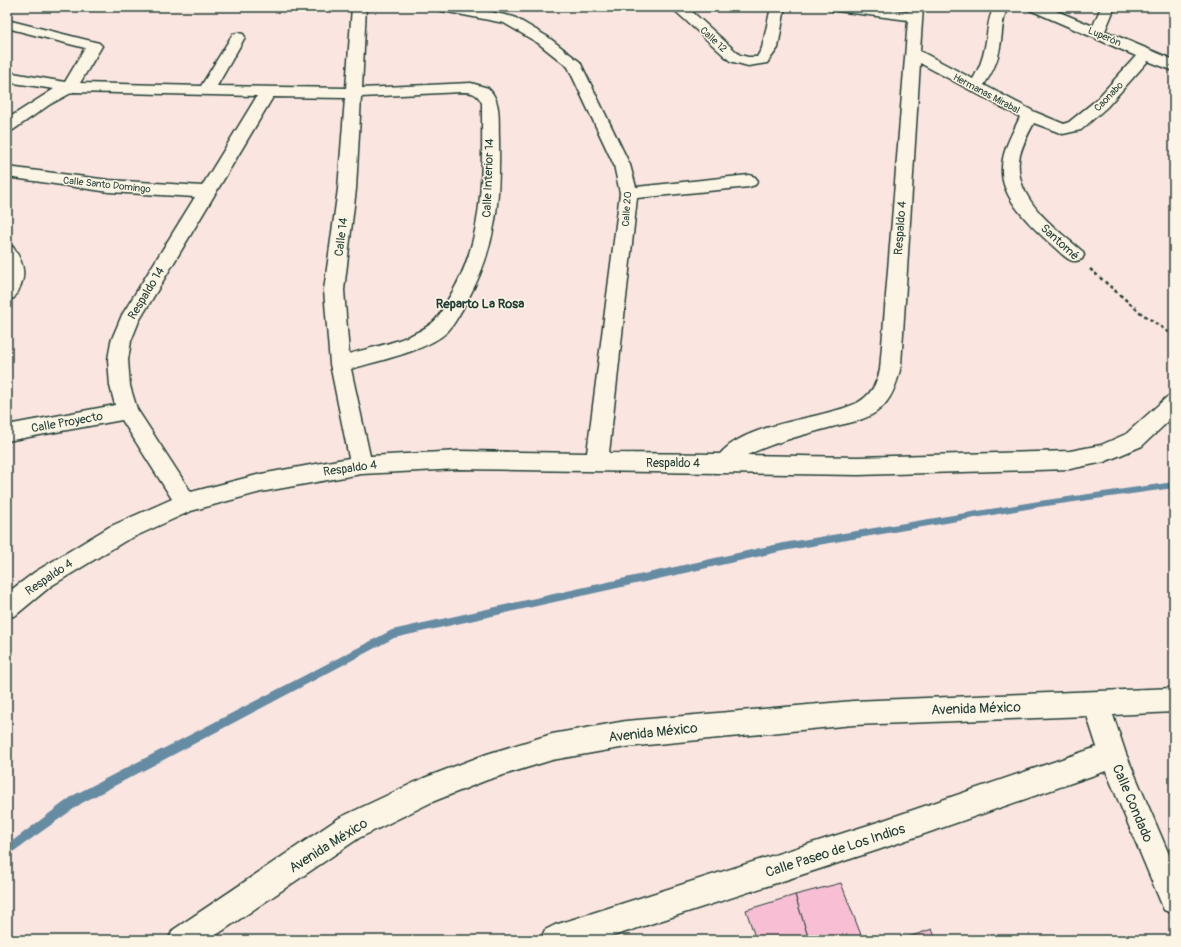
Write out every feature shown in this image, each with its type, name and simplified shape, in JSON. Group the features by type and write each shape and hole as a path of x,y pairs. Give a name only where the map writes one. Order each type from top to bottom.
{"street":[{"name":"Calle 14","path":"359,7 348,189 334,290 340,364 344,392 361,465"},
{"name":"Calle 20","path":"443,7 490,15 509,20 559,51 574,66 622,165 629,193 597,462"},
{"name":"Calle 12","path":"678,7 734,58 743,62 753,63 762,60 770,48 778,7"},
{"path":"837,7 916,12"},
{"path":"976,86 988,65 993,46 995,18 1001,7"},
{"name":"Luperón","path":"1035,7 1174,66"},
{"path":"1097,33 1108,7"},
{"name":"Respaldo 4","path":"725,463 732,454 742,447 765,438 859,411 873,403 882,392 888,378 891,365 916,12"},
{"path":"7,24 94,45 70,87 43,102 7,126"},
{"path":"206,91 238,37"},
{"name":"Hermanas Mirabal","path":"912,53 1029,115 1063,129"},
{"name":"Caonabo","path":"1063,129 1075,126 1101,104 1146,54"},
{"path":"7,77 70,87 354,93"},
{"name":"Calle Interior 14","path":"340,364 416,341 440,327 465,289 481,253 490,193 490,103 487,94 477,88 461,87 354,93"},
{"name":"Respaldo 14","path":"186,503 127,411 120,386 118,360 121,340 129,320 268,92"},
{"name":"Santomé","path":"1029,115 1011,158 1010,169 1012,181 1024,205 1038,222 1075,255"},
{"name":"Calle Santo Domingo","path":"7,172 109,186 207,192"},
{"path":"629,193 749,181"},
{"path":"7,251 16,272 14,285 7,293"},
{"name":"Respaldo 4","path":"7,607 43,579 117,534 186,503 261,483 361,465 459,460 858,466 1070,460 1104,453 1134,440 1174,403"},
{"name":"Calle Proyecto","path":"7,433 127,411"},
{"name":"Avenida México","path":"183,940 350,828 424,792 487,767 552,747 626,734 853,713 1174,700"},
{"name":"Calle Condado","path":"1096,704 1113,755 1174,900"},
{"name":"Calle Paseo de Los Indios","path":"555,940 878,836 1113,755"}],"path":[{"name":"Santomé","path":"1075,255 1125,300 1174,336"}],"building":[{"path":"841,883 863,940 809,940 795,895"},
{"path":"795,895 809,940 756,940 746,910"},
{"path":"932,929 936,940 900,940"}],"waterway":[{"path":"7,851 78,799 392,634 783,547 1039,504 1174,485"}],"district":[{"name":"Reparto La Rosa","path":"480,303"}]}
